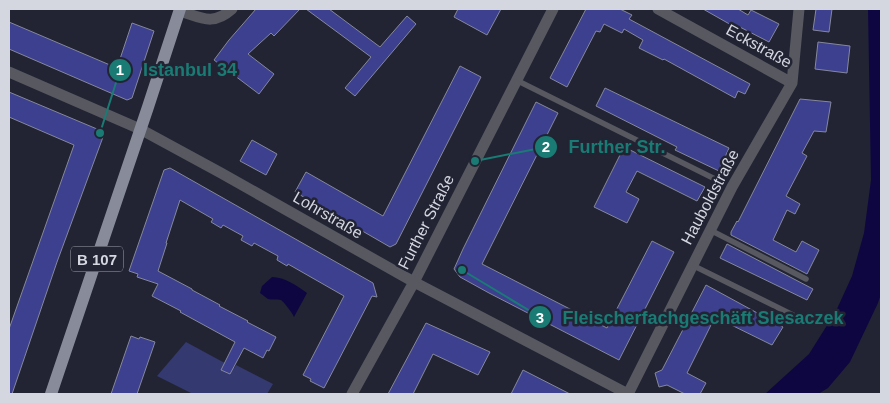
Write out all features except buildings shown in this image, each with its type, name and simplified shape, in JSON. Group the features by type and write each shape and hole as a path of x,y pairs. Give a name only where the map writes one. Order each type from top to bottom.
{"main road":[{"name":"B 107","path":"50,394 180,10"}],"street":[{"path":"180,10 210,20 217,19 232,9"},
{"name":"Further Straße","path":"352,394 414,282 553,9"},
{"name":"Eckstraße","path":"658,9 792,83"},
{"name":"Hauboldstraße","path":"628,394 732,187 792,83 799,9"},
{"name":"Lohrstraße","path":"9,72 140,129 414,282 628,394"}],"lane":[{"path":"516,80 717,180"},
{"path":"710,230 806,279"},
{"path":"692,265 801,319"}],"shaded area":[{"path":"868,9 881,9 881,294 850,362 828,388 818,394 765,394 809,354 836,311 852,276 864,233 871,180"},
{"path":"272,277 286,280 307,293 294,317 281,300 268,299 260,293 262,286"},
{"path":"186,342 234,368 236,365 273,384 267,394 193,394 157,376"}],"place":[{"name":"Istanbul 34","path":"100,133"},
{"name":"Further Str.","path":"475,161"},
{"name":"Fleischerfachgeschäft Slesaczek","path":"462,270"}]}
